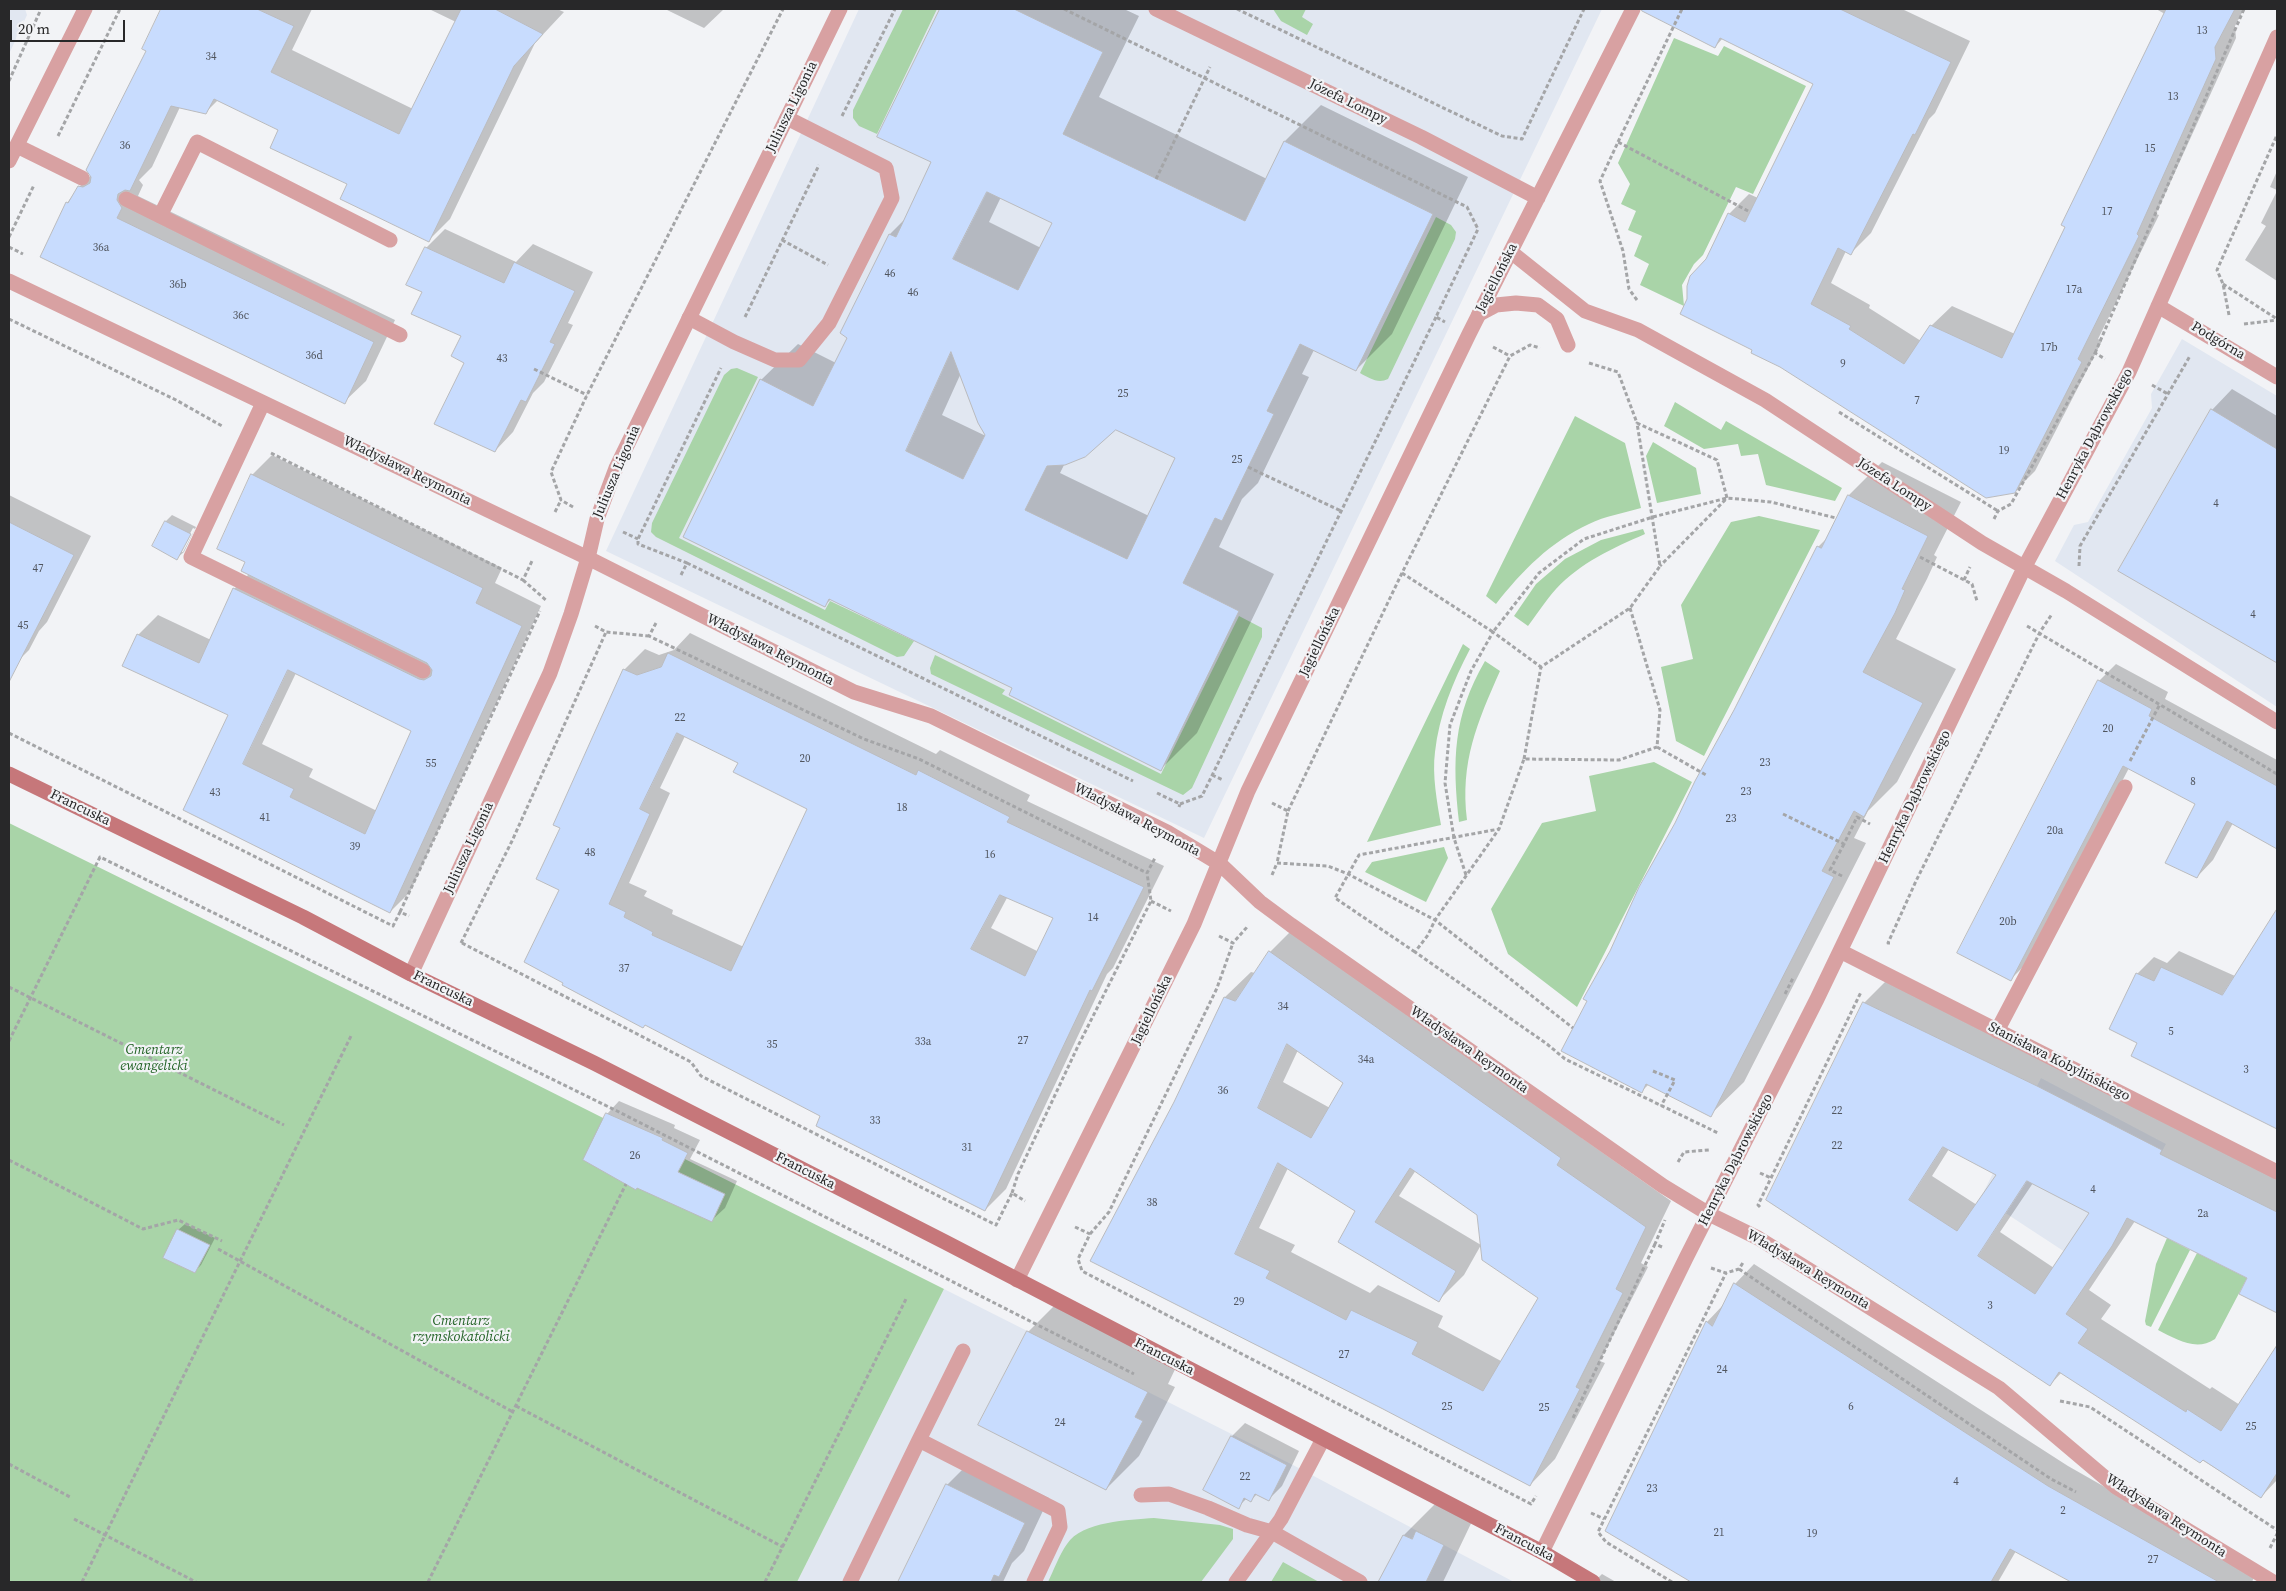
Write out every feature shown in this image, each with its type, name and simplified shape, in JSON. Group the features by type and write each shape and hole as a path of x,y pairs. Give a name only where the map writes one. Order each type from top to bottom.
{"street":[{"path":"9,161 85,9"},
{"name":"Juliusza Ligonia","path":"412,974 550,673 588,558 596,519 616,468 840,9"},
{"name":"Józefa Lompy","path":"1156,9 1421,137 1538,198"},
{"name":"Jagiellońska","path":"1017,1280 1194,924 1220,864 1248,791 1479,314 1633,9"},
{"name":"Henryka Dąbrowskiego","path":"1542,1552 1840,951 2024,568 2129,372 2277,37"},
{"path":"689,318 734,342 775,360 799,360 829,323 892,198 886,168 787,118"},
{"path":"160,216 197,142 390,240"},
{"path":"17,146 82,178"},
{"path":"126,199 400,335"},
{"name":"Józefa Lompy","path":"1511,252 1585,312 1638,330 1765,400 1982,543 2066,590 2277,722"},
{"name":"Władysława Reymonta","path":"9,281 588,558 854,692 931,716 1167,832 1220,864 1260,902 1291,925 1663,1186 1709,1214 1758,1238 2000,1388 2116,1487 2272,1582"},
{"path":"1479,314 1496,305 1516,302 1538,305 1557,318 1568,346"},
{"name":"Podgórna","path":"2158,306 2277,377"},
{"path":"263,403 191,557 423,671"},
{"name":"Francuska","path":"9,774 303,917 412,974 611,1072 1542,1552 1593,1582"},
{"path":"1997,1031 2126,787"},
{"name":"Stanisława Kobylińskiego","path":"1840,951 2277,1172"},
{"path":"850,1582 963,1351"},
{"path":"1236,1582 1281,1518 1323,1439"},
{"path":"919,1440 1058,1511 1060,1527 1034,1582"},
{"path":"1141,1495 1169,1494 1272,1532 1360,1582"}],"path":[{"path":"9,81 41,9"},
{"path":"9,237 120,9"},
{"path":"638,539 561,500 551,472 587,395 783,9"},
{"path":"895,9 638,539 638,544 687,563 1141,785"},
{"path":"1064,9 1467,207 1478,228"},
{"path":"1237,9 1502,136 1522,139 1584,9"},
{"path":"1638,301 1629,289 1623,251 1600,181 1682,9"},
{"path":"2095,353 2244,9"},
{"path":"1156,179 1197,94"},
{"path":"2230,318 2223,284 2217,270 2277,135"},
{"path":"1618,142 1750,212"},
{"path":"782,240 823,263"},
{"path":"9,246 20,253"},
{"path":"2223,284 2277,319"},
{"path":"1150,790 1180,804 1202,796 1436,317"},
{"path":"9,319 176,400 215,421 229,431"},
{"path":"2240,325 2277,319"},
{"path":"1288,811 1402,573 1510,356 1530,346 1547,350"},
{"path":"1582,361 1618,372 1637,423 1660,566"},
{"path":"534,370 587,395"},
{"path":"1916,881 2040,632 2078,571 2080,546 2168,394"},
{"path":"1637,423 1717,460 1728,498"},
{"path":"262,449 523,580 561,500"},
{"path":"1248,467 1341,511"},
{"path":"1415,952 1428,935 1435,920 1499,829 1524,759 1541,667 1630,608 1660,566 1728,498"},
{"path":"1467,876 1454,838 1446,783 1450,725 1471,671 1493,632 1539,573 1584,539 1653,517 1728,498 1771,502 1836,518"},
{"path":"1998,511 2012,504"},
{"path":"1920,557 1972,584 1977,602"},
{"path":"687,563 649,636 864,739 918,759 1147,873"},
{"path":"1402,573 1493,632 1541,667"},
{"path":"1630,608 1660,710 1657,747"},
{"path":"9,733 393,926 541,609"},
{"path":"462,943 512,841 606,632"},
{"path":"2040,632 2277,774"},
{"path":"1524,759 1620,760 1657,747 1706,775"},
{"path":"400,912 433,927 691,1062 701,1076 996,1225 1078,1046 1151,901 1147,873 1180,804"},
{"path":"1783,814 1844,844"},
{"path":"1844,877 1830,870 1857,817 1870,824"},
{"path":"1499,829 1360,855 1335,898 1547,1044 1565,1059 1718,1134"},
{"path":"9,1041 100,857 619,1112 931,1272"},
{"path":"1348,874 1435,920 1573,1028"},
{"path":"1234,943 1217,988 1109,1212 1090,1234 1078,1259 1082,1271 1531,1504 1540,1490"},
{"path":"9,987 284,1124"},
{"path":"1771,1178 1851,1015"},
{"path":"82,1582 351,1036"},
{"path":"1653,1071 1675,1080 1661,1106"},
{"path":"9,1160 143,1229 178,1220 222,1241"},
{"path":"428,1582 626,1184"},
{"path":"1012,1193 1090,1234"},
{"path":"1573,1419 1655,1244"},
{"path":"218,1249 513,1412"},
{"path":"1738,1269 2051,1479 2076,1493"},
{"path":"1672,1582 1606,1542 1598,1532 1726,1273"},
{"path":"765,1582 906,1299"},
{"path":"516,1406 783,1547"},
{"path":"9,1464 70,1497"},
{"path":"74,1519 196,1582"}],"shaded area":[{"path":"9,9 25,9 27,15 9,54"},
{"path":"859,9 1602,9 1204,838 606,551"},
{"path":"2182,339 2277,396 2277,707 2055,561 2074,525 2088,522 2152,408 2151,394"},
{"path":"2041,1078 2166,1144 2108,1253 2106,1252 2094,1271 1981,1197"},
{"path":"944,1289 1291,1464 1514,1582 797,1582"}],"green space":[{"path":"903,9 937,9 877,134 859,126 853,118 853,110"},
{"path":"1273,9 1306,9 1302,17 1313,24 1307,35 1281,21"},
{"path":"1674,38 1718,56 1724,46 1806,86 1753,194 1736,187 1703,255 1694,264 1682,285 1684,306 1640,285 1649,264 1634,256 1642,236 1628,230 1636,211 1621,204 1630,184 1618,163"},
{"path":"1436,217 1451,225 1456,232 1455,239 1388,379 1377,381 1360,373"},
{"path":"737,368 758,377 679,538 825,610 830,601 914,641 904,656 897,657 656,537 651,532 652,523 724,375 731,369"},
{"path":"1675,402 1721,430 1726,421 1842,488 1835,501 1766,485 1758,454 1741,456 1738,444 1704,449 1664,426"},
{"path":"1575,416 1625,443 1641,508 1595,521 1562,539 1538,558 1496,604 1486,596"},
{"path":"1653,442 1696,468 1701,494 1657,503 1646,456"},
{"path":"1759,516 1820,530 1704,756 1676,741 1661,667 1693,659 1681,605 1731,522"},
{"path":"1643,529 1645,534 1598,557 1565,580 1528,626 1514,616 1536,584 1565,559 1601,540"},
{"path":"1239,616 1262,628 1262,637 1192,788 1183,795 931,674 930,668 935,655 1005,690 1002,694 1161,774"},
{"path":"1463,644 1470,649 1448,699 1440,725 1435,752 1435,779 1441,825 1367,842"},
{"path":"1485,661 1500,671 1484,708 1472,743 1466,780 1467,820 1459,822 1456,778 1457,739 1466,701"},
{"path":"1654,762 1692,782 1577,1007 1508,954 1491,909 1542,823 1596,811 1589,776"},
{"name":"Cmentarz rzymskokatolicki","path":"9,823 354,993 944,1289 797,1582 9,1582"},
{"path":"1444,847 1448,858 1426,902 1365,872 1372,862"},
{"path":"2167,1238 2190,1250 2151,1327 2146,1325 2145,1321 2156,1264"},
{"path":"2197,1253 2247,1278 2215,1339 2208,1343 2193,1344 2186,1343 2158,1330"},
{"path":"1154,1518 1220,1525 1233,1529 1233,1539 1201,1582 1048,1582 1059,1558 1074,1536 1095,1526 1107,1523"},
{"path":"1283,1562 1319,1582 1271,1582"}],"building":[{"path":"161,9 257,9 294,26 271,72 399,134 461,9 495,9 543,34 514,66 429,242 340,199 347,184 270,148 278,130 214,99 206,114 171,106 130,191 125,190 118,194 117,200 122,208 117,218 374,342 345,404 40,257 66,202 68,203 78,186 83,187 90,183 91,177 86,170 146,51 142,49"},
{"path":"940,9 1014,9 1103,52 1063,134 1245,221 1284,141 1433,214 1356,371 1300,344 1267,411 1274,414 1222,521 1215,518 1183,583 1239,611 1161,771 1009,695 1012,688 829,599 825,607 683,537 760,379 813,406 847,338 840,333 889,234 896,237 931,162 877,137","holes":["987,192 1052,223 1018,290 953,259","951,352 978,423 985,435 963,479 906,451","1116,430 1175,458 1127,559 1025,510 1047,466 1065,465 1085,457"]},
{"path":"1642,9 1840,9 1951,62 1915,135 1913,134 1851,255 1838,248 1811,304 1851,326 1849,329 1904,364 1930,325 2002,358 2065,227 2061,225 2166,9 2235,9 2215,47 2216,59 2137,234 2139,236 2078,359 2082,362 2015,493 1986,498 1780,367 1751,353 1752,350 1680,314 1687,299 1687,286 1690,276 1706,259 1728,213 1745,222 1813,84 1720,38 1715,48 1642,11"},
{"path":"425,247 504,283 514,262 575,291 550,342 555,344 526,402 521,400 495,452 434,424 464,363 451,356 461,336 411,314 422,292 406,285"},
{"path":"2211,409 2277,449 2277,663 2118,571"},
{"path":"251,474 483,588 476,603 522,626 390,913 183,810 228,715 122,666 137,634 199,663 233,588 419,679 424,680 431,676 432,670 427,663 241,571 245,562 217,549","holes":["288,670 411,731 365,834 290,797 294,789 243,764"]},
{"path":"1848,495 1928,536 1902,589 1905,590 1895,613 1863,672 1923,703 1864,817 1854,811 1822,871 1834,877 1711,1117 1646,1084 1642,1093 1561,1051 1587,1001 1583,999 1610,951 1639,887 1734,710 1817,546 1821,548"},
{"path":"165,521 191,534 177,560 152,546"},
{"path":"9,522 74,555 9,682"},
{"path":"668,653 916,775 918,770 1010,817 1007,822 1144,887 1092,991 1090,990 985,1211 816,1126 820,1116 645,1025 643,1028 562,985 563,983 524,962 559,890 536,879 560,828 553,825 623,669 637,675 661,667","holes":["677,733 738,763 733,772 807,809 731,971 652,935 653,932 624,917 626,912 609,904 650,814 640,809","1000,895 1053,918 1025,976 971,949"]},
{"path":"2098,680 2152,709 2149,716 2277,786 2277,849 2227,821 2197,878 2165,863 2195,804 2123,766 2011,981 1957,953"},
{"path":"2277,909 2277,1129 2131,1056 2137,1043 2109,1029 2136,973 2154,981 2161,967 2222,995"},
{"path":"1269,951 1561,1158 1557,1165 1646,1227 1616,1289 1623,1293 1576,1387 1580,1389 1530,1486 1383,1409 1090,1261 1174,1102 1224,997 1235,1001","holes":["1287,1044 1343,1083 1311,1138 1258,1108","1278,1163 1355,1211 1338,1242 1439,1302 1456,1271 1375,1222 1410,1168 1477,1215 1482,1260 1538,1298 1483,1391 1412,1354 1418,1342 1351,1310 1346,1320 1266,1278 1270,1271 1235,1254"]},
{"path":"1863,1002 2037,1086 2162,1150 2160,1154 2277,1212 2277,1313 2239,1294 2247,1278 2127,1218 2112,1246 2066,1314 2088,1329 2078,1343 2186,1412 2187,1409 2221,1431 2277,1345 2277,1473 2261,1498 2203,1460 2200,1463 2059,1372 2050,1386 1766,1200","holes":["1943,1147 1996,1175 1957,1231 1909,1200","2027,1181 2089,1213 2035,1294 1978,1256"]},
{"path":"606,1113 663,1138 662,1140 688,1153 678,1172 725,1194 712,1222 637,1188 636,1190 583,1160"},
{"path":"177,1229 210,1245 195,1273 163,1258"},
{"path":"1734,1283 2048,1486 2219,1582 2071,1582 2010,1549 1991,1582 1691,1582 1605,1531 1706,1321 1712,1326"},
{"path":"1027,1331 1148,1392 1135,1417 1143,1421 1106,1490 978,1425"},
{"path":"1231,1436 1287,1465 1269,1501 1255,1494 1251,1502 1244,1498 1239,1509 1203,1490"},
{"path":"946,1484 1025,1523 999,1577 994,1575 991,1582 898,1582"},
{"path":"1416,1531 1444,1545 1426,1582 1378,1582 1403,1535 1412,1539"}],"park label":[{"name":"Cmentarz ewangelicki","path":"154,1058"}]}
